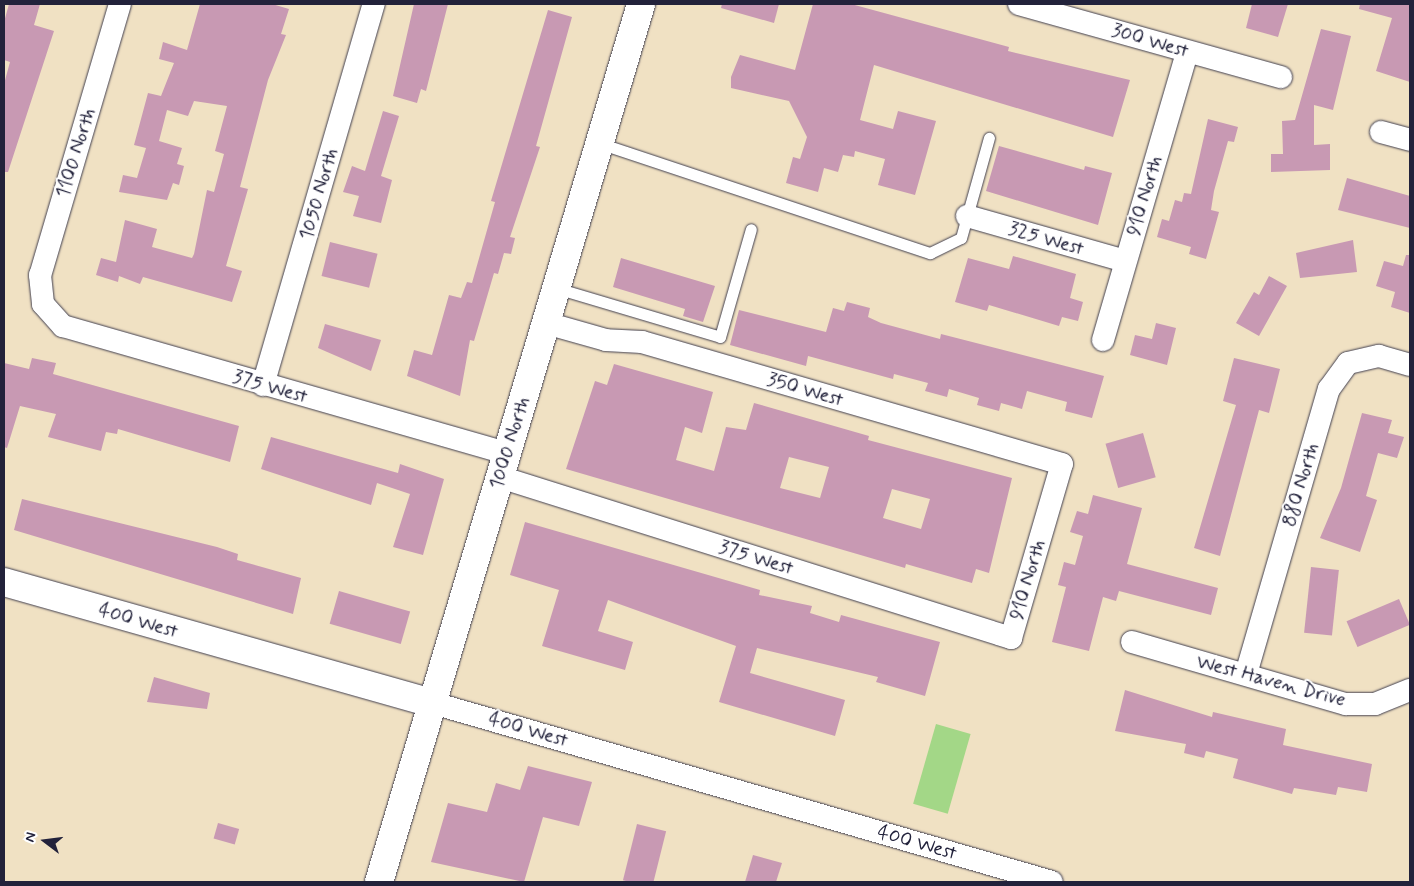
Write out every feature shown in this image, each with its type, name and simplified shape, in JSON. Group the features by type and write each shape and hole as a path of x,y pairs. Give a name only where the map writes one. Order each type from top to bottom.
{"street":[{"name":"1100 North","path":"43,304 40,275 120,4"},
{"name":"1050 North","path":"262,385 374,4"},
{"name":"1000 North","path":"380,882 641,4"},
{"name":"300 West","path":"1018,4 1281,77"},
{"name":"910 North","path":"1103,340 1187,52"},
{"path":"1381,132 1410,140"},
{"name":"325 West","path":"967,216 1125,261"},
{"name":"375 West","path":"43,304 64,326 262,385 1011,638"},
{"name":"350 West","path":"546,323 606,340 642,342 1062,464"},
{"name":"880 North","path":"1246,674 1329,389 1348,363 1379,356 1410,365"},
{"name":"910 North","path":"1011,638 1062,464"},
{"name":"400 West","path":"4,582 433,702 1052,882"},
{"name":"West Haven Drive","path":"1132,642 1346,704 1375,704 1410,690"}],"lane":[{"path":"600,143 930,253 961,238 989,138"},
{"path":"556,288 720,336 751,229"}],"green space":[{"path":"936,724 971,734 948,814 913,804"}],"building":[{"path":"9,4 40,4 34,25 54,31 8,172 4,172 4,84 10,62 4,60 4,22"},
{"path":"200,4 272,4 289,9 281,34 286,35 268,80 240,187 248,189 226,266 242,271 232,302 143,277 140,284 119,276 118,282 96,275 101,258 116,262 125,220 157,229 152,247 192,258 194,254 207,190 214,192 224,154 215,151 227,106 194,101 188,116 167,110 159,141 182,148 177,164 184,166 179,185 173,183 167,200 119,192 123,175 137,178 146,148 134,145 148,93 161,96 174,63 159,59 163,42 187,50"},
{"path":"414,4 448,4 426,91 421,89 417,103 393,96"},
{"path":"722,4 779,4 774,23 721,8"},
{"path":"813,4 851,4 1009,47 1008,51 1130,80 1113,137 874,65 860,120 893,129 898,111 936,121 915,195 878,185 885,159 855,151 854,157 843,155 838,172 824,168 818,192 786,183 793,157 800,159 807,137 789,101 731,88 731,77 740,55 795,70"},
{"path":"1252,4 1288,4 1278,37 1246,28"},
{"path":"1360,4 1410,4 1410,82 1376,71 1392,18 1359,9"},
{"path":"548,10 572,17 536,146 540,147 510,237 515,238 511,254 504,253 498,274 494,273 474,341 470,340 460,396 407,376 414,350 432,355 449,295 461,298 467,282 472,283 495,202 491,201"},
{"path":"1321,29 1351,36 1333,110 1314,105 1314,145 1330,144 1330,170 1271,172 1271,154 1283,154 1282,121 1295,120"},
{"path":"383,111 399,116 381,176 392,180 381,223 353,216 359,196 343,192 352,166 365,171"},
{"path":"1208,119 1238,127 1234,142 1228,141 1214,191 1211,210 1219,212 1206,259 1189,254 1191,247 1157,237 1162,219 1169,221 1175,200 1182,202 1184,193 1191,194"},
{"path":"999,146 1084,170 1085,166 1112,173 1098,225 986,191"},
{"path":"1347,178 1410,196 1410,228 1338,210"},
{"path":"1353,240 1357,272 1300,278 1296,253"},
{"path":"330,242 378,254 369,288 322,276"},
{"path":"1406,255 1410,255 1410,313 1391,307 1395,292 1376,286 1384,261 1403,266"},
{"path":"1013,256 1076,274 1070,298 1083,302 1078,321 1062,317 1059,326 989,305 987,311 955,302 968,258 1009,269"},
{"path":"621,258 715,286 703,322 683,316 685,309 613,287"},
{"path":"1269,276 1287,286 1259,336 1236,323 1254,292 1259,295"},
{"path":"847,302 870,308 868,317 881,323 940,339 941,334 1104,376 1092,418 1065,411 1067,402 1027,391 1022,409 1001,403 999,411 977,405 979,398 949,389 947,397 925,391 928,383 894,374 893,379 808,356 806,366 730,345 739,310 826,332 833,308 844,311"},
{"path":"1156,323 1176,328 1167,365 1130,355 1135,335 1152,339"},
{"path":"325,324 381,340 371,371 318,348"},
{"path":"32,358 56,363 53,374 239,426 230,462 118,429 117,434 106,432 101,451 48,437 56,414 20,406 7,448 4,447 4,363 29,369"},
{"path":"1234,358 1280,369 1269,413 1259,410 1220,556 1194,548 1236,405 1223,401"},
{"path":"614,364 713,392 702,433 685,427 676,460 714,471 726,427 746,430 754,403 869,436 868,440 1012,478 989,573 976,569 972,583 906,564 905,568 566,469 595,381 607,385","holes":["789,457 829,467 820,498 780,488","892,489 930,499 921,529 883,518"]},
{"path":"1362,413 1392,420 1388,433 1404,437 1397,458 1378,453 1366,496 1377,500 1360,552 1320,538 1341,488"},
{"path":"1143,433 1156,477 1118,488 1106,444"},
{"path":"271,437 398,473 400,464 444,479 423,555 393,547 410,494 377,483 371,505 261,469"},
{"path":"1093,495 1142,508 1127,564 1218,588 1211,615 1119,591 1116,601 1103,597 1089,651 1052,642 1066,587 1058,585 1064,562 1075,565 1083,536 1070,532 1077,511 1088,514"},
{"path":"22,499 217,547 238,554 237,560 301,578 293,614 14,530"},
{"path":"525,522 760,590 759,595 812,606 810,613 839,622 841,615 940,642 925,696 876,682 878,677 757,648 750,673 845,700 835,736 719,702 736,646 608,600 598,631 633,642 625,670 542,646 559,590 510,575"},
{"path":"1311,567 1339,570 1332,636 1304,633"},
{"path":"339,591 410,611 401,644 330,624"},
{"path":"1399,599 1410,625 1357,647 1347,621"},
{"path":"154,677 210,693 207,709 147,702"},
{"path":"1125,690 1212,717 1213,712 1286,729 1283,745 1372,764 1367,792 1338,787 1336,795 1294,788 1292,794 1233,778 1238,759 1206,751 1204,758 1184,753 1186,744 1115,731"},
{"path":"528,766 592,782 579,826 543,817 524,882 431,862 448,803 487,812 496,783 520,790"},
{"path":"218,823 239,829 235,844 214,838"},
{"path":"637,824 666,831 653,882 623,880"},
{"path":"753,855 782,863 776,882 745,882"}]}
